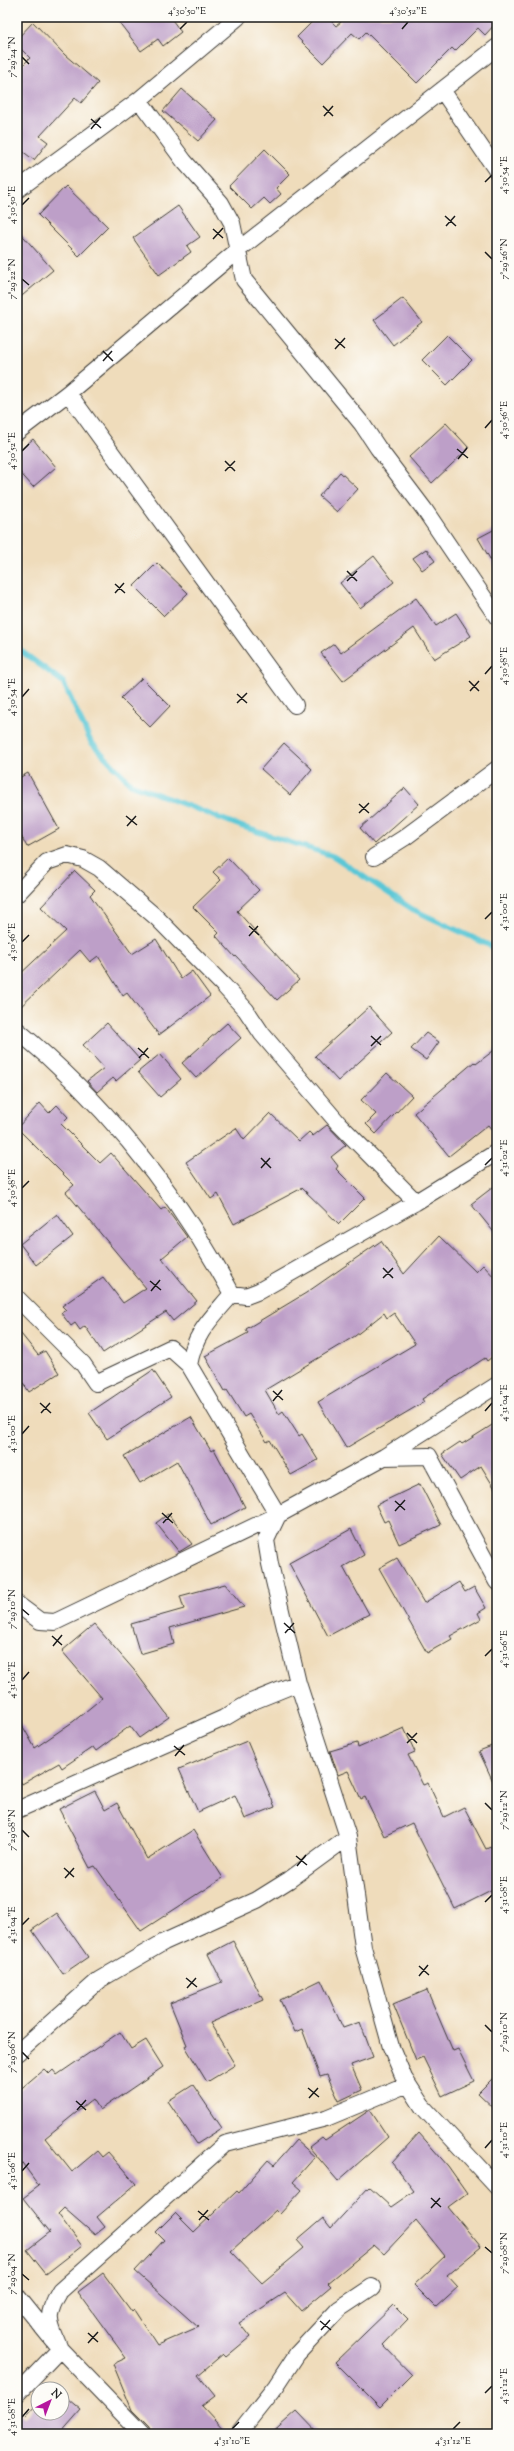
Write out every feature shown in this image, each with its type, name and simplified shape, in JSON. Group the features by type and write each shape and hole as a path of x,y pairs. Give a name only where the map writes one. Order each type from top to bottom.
{"street":[{"path":"17,190 139,100 238,17"},
{"path":"17,432 68,393 238,250 497,47"},
{"path":"442,90 497,171"},
{"path":"139,100 184,161 221,203 232,223 244,280 362,424 378,448 424,509 497,617"},
{"path":"68,393 295,705"},
{"path":"374,857 404,838 497,769"},
{"path":"17,894 47,862 66,855 83,859 99,868 158,918 228,990 246,1010 262,1034 339,1124 416,1202"},
{"path":"17,1030 78,1086 128,1139 196,1232 232,1294"},
{"path":"232,1294 246,1296 259,1292 416,1202 497,1152"},
{"path":"190,1365 192,1346 198,1335 232,1294"},
{"path":"17,1298 83,1364 96,1383 198,1335"},
{"path":"170,1348 190,1365 278,1515"},
{"path":"17,1604 40,1621 55,1622 278,1515 384,1457 497,1385"},
{"path":"384,1457 429,1456 497,1582"},
{"path":"278,1515 266,1540 298,1683 348,1837 363,1948 391,2047 408,2084 422,2106 497,2187"},
{"path":"17,1810 224,1718 251,1702 298,1683"},
{"path":"17,2053 99,1980 164,1942 257,1900 289,1880 348,1837"},
{"path":"60,2349 49,2324 50,2307 60,2291 225,2144 326,2118 408,2084"},
{"path":"238,2434 276,2386 297,2354 339,2310 372,2287"},
{"path":"17,2296 60,2349 142,2434"},
{"path":"17,2394 60,2349"}],"building":[{"path":"115,17 170,17 181,32 163,46 158,39 141,51"},
{"path":"317,17 327,17 336,26 341,22 337,17 497,17 497,22 485,35 478,28 455,51 452,48 417,83 366,32 359,39 352,33 323,63 297,37"},
{"path":"33,22 65,55 98,83 81,103 75,98 40,136 48,142 34,160 17,147 17,71 30,58 17,45 17,39"},
{"path":"182,89 217,120 198,141 163,111"},
{"path":"265,149 290,174 276,188 281,194 270,204 264,198 252,209 229,186"},
{"path":"66,186 108,227 79,256 38,215"},
{"path":"178,206 200,237 187,246 191,252 159,275 133,238"},
{"path":"17,229 53,270 17,300"},
{"path":"403,298 422,322 393,345 374,320"},
{"path":"447,335 472,360 447,385 422,360"},
{"path":"446,423 469,448 432,483 409,457"},
{"path":"33,439 56,467 33,487 17,469 17,453"},
{"path":"340,472 358,489 337,512 319,496"},
{"path":"497,528 497,571 478,538"},
{"path":"426,549 435,561 422,570 413,558"},
{"path":"374,556 394,582 360,608 340,583"},
{"path":"157,563 188,593 164,616 134,586"},
{"path":"416,598 436,626 456,613 471,636 434,659 414,628 343,681 321,653 334,644 341,653"},
{"path":"142,678 170,706 150,727 121,698"},
{"path":"284,743 312,769 290,795 261,769"},
{"path":"28,773 59,829 27,847 17,828 17,779"},
{"path":"405,788 419,804 374,844 360,828"},
{"path":"228,858 259,890 237,911 299,980 277,1000 216,936 219,933 193,907 221,880 213,872"},
{"path":"75,871 95,890 90,895 132,954 156,939 181,979 192,971 210,996 159,1035 127,993 123,996 98,956 90,962 80,950 17,1010 17,977 66,931 41,907"},
{"path":"369,1007 392,1032 338,1081 315,1056"},
{"path":"107,1023 140,1060 116,1081 113,1078 97,1092 87,1081 104,1068 83,1045"},
{"path":"227,1023 241,1038 196,1078 182,1063"},
{"path":"426,1033 439,1042 426,1060 411,1049"},
{"path":"497,1048 497,1136 488,1125 449,1156 414,1113 474,1062 476,1064"},
{"path":"160,1054 181,1079 160,1097 138,1072"},
{"path":"387,1073 412,1096 376,1134 366,1124 376,1114 361,1100"},
{"path":"40,1103 49,1113 57,1105 68,1117 61,1124 100,1163 111,1153 161,1210 165,1207 187,1237 162,1258 197,1301 173,1321 166,1312 103,1353 85,1326 80,1330 75,1323 71,1326 61,1313 66,1310 62,1306 103,1277 123,1303 146,1288 66,1192 74,1185 17,1128"},
{"path":"270,1113 299,1141 309,1132 313,1136 327,1125 346,1145 331,1157 338,1166 336,1169 365,1198 339,1224 302,1188 234,1224 218,1194 211,1199 186,1162 236,1128 244,1140"},
{"path":"497,1184 497,1236 471,1204"},
{"path":"57,1214 73,1236 36,1265 20,1244"},
{"path":"439,1236 476,1272 483,1265 497,1280 497,1353 487,1361 485,1358 422,1399 424,1402 346,1448 318,1402 415,1344 394,1313 387,1318 384,1313 355,1336 265,1390 279,1414 283,1411 299,1436 302,1434 318,1460 291,1475 270,1440 267,1442 249,1414 244,1417 227,1390 225,1391 205,1356 248,1333 246,1329 306,1293 381,1241 404,1274"},
{"path":"17,1329 38,1355 45,1351 59,1373 29,1392 17,1373"},
{"path":"153,1370 171,1397 107,1439 89,1413"},
{"path":"191,1417 211,1451 214,1449 245,1507 211,1525 177,1461 140,1483 124,1456"},
{"path":"497,1422 497,1492 481,1466 460,1480 442,1454 460,1442 462,1444"},
{"path":"420,1484 441,1525 399,1544 388,1520 384,1522 376,1505"},
{"path":"168,1514 192,1544 179,1552 156,1523"},
{"path":"351,1529 364,1555 343,1567 369,1614 328,1636 289,1563"},
{"path":"397,1558 424,1603 459,1582 465,1592 474,1587 486,1608 478,1613 481,1619 450,1636 452,1639 427,1653 379,1568"},
{"path":"225,1584 244,1607 170,1628 174,1644 140,1654 131,1624 184,1609 180,1596"},
{"path":"94,1624 134,1670 169,1717 139,1738 130,1726 96,1751 93,1747 62,1768 59,1763 22,1784 17,1775 17,1716 35,1748 74,1721 102,1698 62,1651"},
{"path":"404,1728 415,1752 408,1755 423,1785 428,1783 444,1817 464,1807 486,1849 497,1844 497,1888 455,1909 412,1823 384,1836 365,1797 361,1799 348,1771 338,1775 330,1751 357,1743 358,1748"},
{"path":"247,1741 275,1807 245,1819 235,1795 198,1812 179,1769"},
{"path":"497,1744 497,1790 479,1751"},
{"path":"95,1791 105,1810 117,1803 147,1859 193,1830 223,1878 141,1931 95,1866 90,1868 59,1809"},
{"path":"57,1913 88,1957 63,1974 32,1930"},
{"path":"233,1941 263,2000 210,2023 235,2065 207,2082 185,2046 187,2045 170,2003 222,1982 208,1954"},
{"path":"321,1980 343,2028 360,2022 373,2057 351,2065 362,2090 339,2101 327,2075 320,2077 302,2029 295,2032 280,2000"},
{"path":"427,1990 453,2051 458,2049 474,2081 442,2096 423,2057 416,2060 393,2004"},
{"path":"120,2032 131,2049 146,2040 163,2067 100,2110 93,2099 45,2138 72,2172 97,2151 102,2157 108,2152 136,2184 97,2217 105,2227 95,2235 64,2208 58,2214 82,2246 46,2274 27,2250 50,2232 23,2198 39,2186 17,2156 17,2092 44,2069 49,2074 53,2070 57,2075"},
{"path":"497,2074 497,2111 478,2093"},
{"path":"193,2085 222,2128 197,2144 168,2101"},
{"path":"370,2110 388,2137 338,2181 309,2147 322,2137 325,2140"},
{"path":"419,2133 448,2166 467,2193 448,2207 481,2247 447,2275 458,2287 436,2307 414,2285 445,2256 416,2220 384,2254 374,2245 328,2283 331,2286 301,2311 285,2293 239,2323 250,2337 226,2357 223,2354 198,2375 215,2396 202,2406 228,2434 151,2434 149,2427 132,2410 113,2364 126,2358 78,2292 103,2273 132,2312 134,2310 157,2345 198,2327 135,2271 164,2240 156,2232 175,2213 194,2232 237,2191 239,2193 268,2160 274,2165 296,2140 315,2157 293,2182 302,2190 280,2214 276,2210 231,2251 262,2283 304,2248 297,2240 323,2218 331,2228 369,2187 391,2207 414,2191 392,2163"},
{"path":"394,2305 408,2319 383,2345 412,2375 380,2407 335,2362"},
{"path":"70,2401 81,2410 60,2434 17,2434 17,2410 24,2417 30,2411 30,2421 70,2421"},
{"path":"297,2411 319,2434 271,2434"}],"waterway":[{"path":"17,648 63,682 91,742 131,784 243,827 333,856 412,909 497,949"}]}
